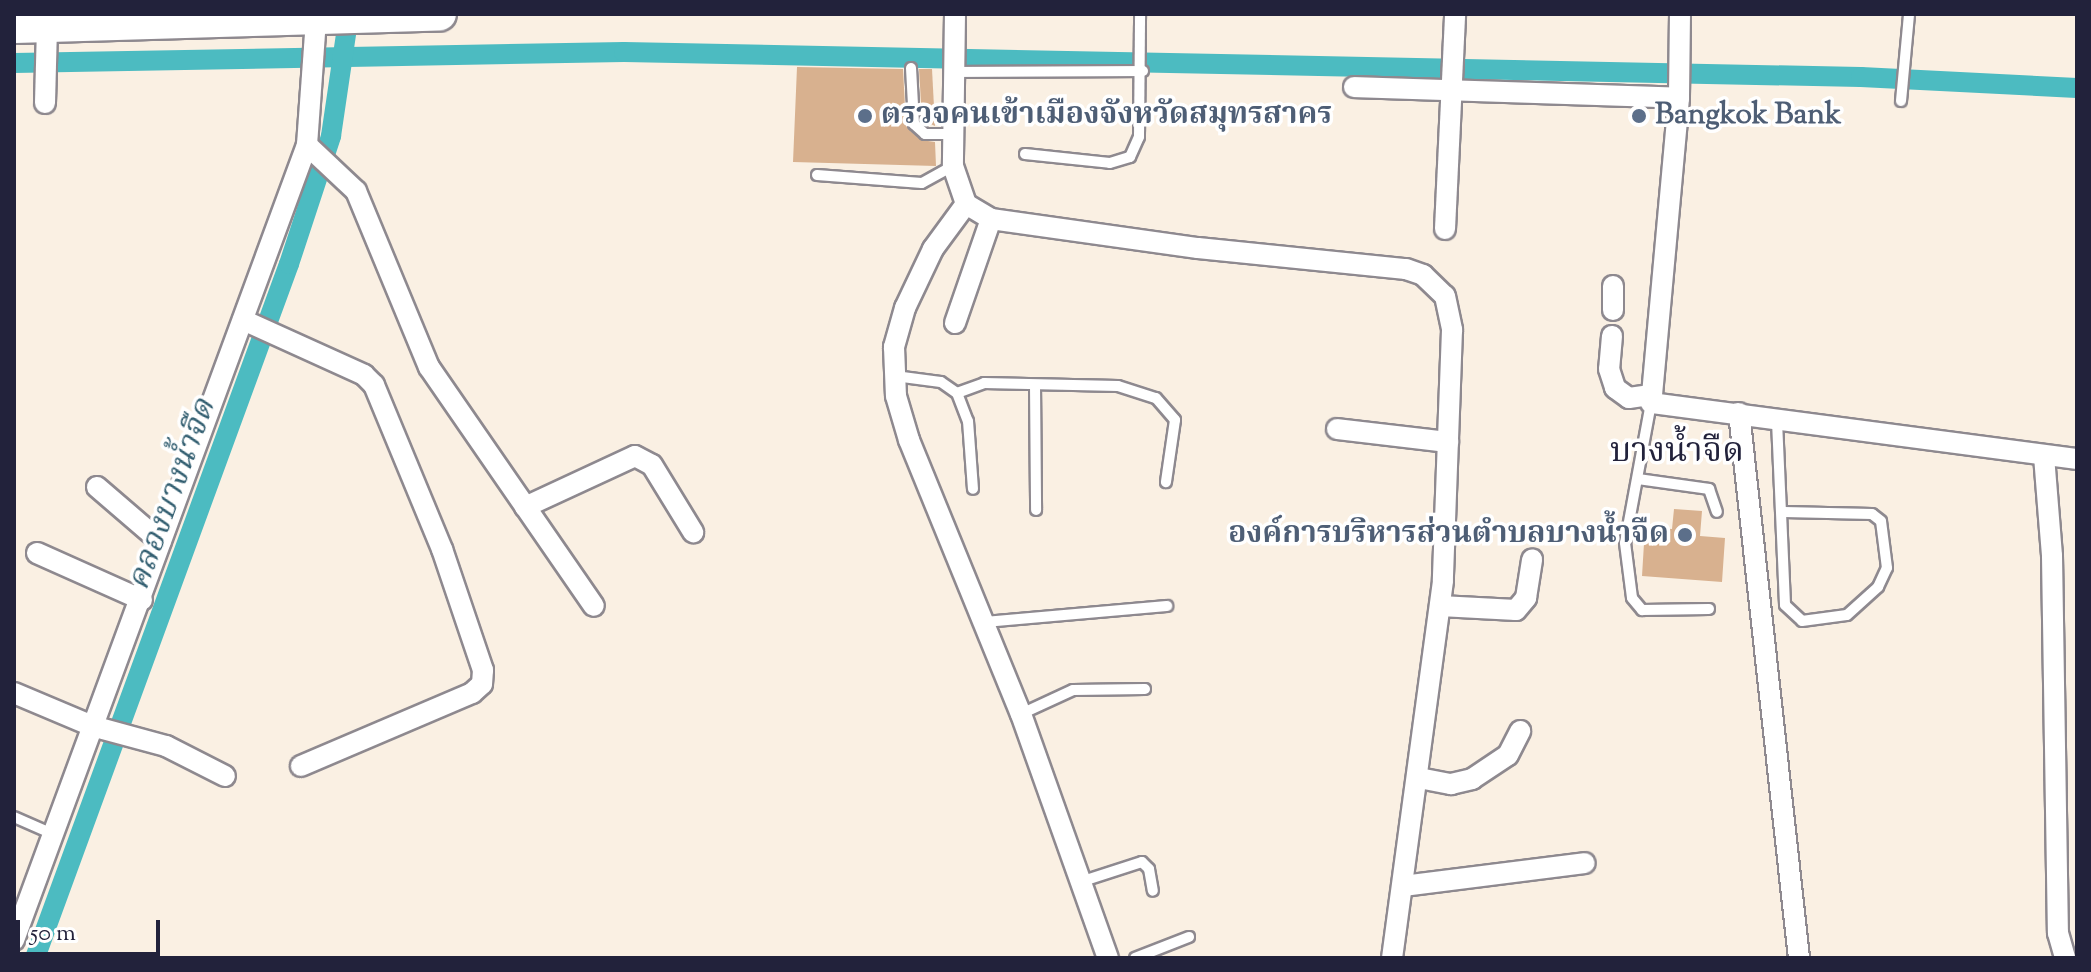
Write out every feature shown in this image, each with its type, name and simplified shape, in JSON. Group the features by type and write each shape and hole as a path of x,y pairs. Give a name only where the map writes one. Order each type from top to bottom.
{"main road":[{"path":"14,27 46,41 440,14"}],"street":[{"path":"1445,229 1455,14"},
{"path":"1651,399 1679,93 1680,14"},
{"path":"955,18 953,166 966,204 991,219 1198,248 1406,269 1423,275 1445,296 1449,309 1448,442 1440,606 1419,778 1392,958"},
{"path":"14,940 53,834 99,727 161,542 313,149 314,62 323,24"},
{"path":"44,93 46,41"},
{"path":"1354,87 1454,85 1679,93"},
{"path":"313,149 343,173 356,191 429,367 594,606"},
{"path":"966,204 933,249 905,308 894,347 893,376 909,440 1021,714 1078,883 1108,958"},
{"path":"955,323 991,219"},
{"path":"1613,286 1613,310"},
{"path":"247,322 364,375 378,392 442,549 483,670 482,684 472,693 301,766"},
{"path":"1612,336 1609,369 1615,388 1629,398 1777,421 2077,459"},
{"path":"1739,413 1799,958"},
{"path":"1337,429 1448,442"},
{"path":"525,507 635,456 652,465 693,532"},
{"path":"2044,456 2052,556 2058,933 2065,958"},
{"path":"97,487 161,542"},
{"path":"37,553 142,600"},
{"path":"1440,606 1516,610 1526,598 1532,559"},
{"path":"14,693 99,727 138,738 225,776"},
{"path":"1419,778 1451,784 1472,779 1508,755 1520,731"},
{"path":"1403,886 1585,863"}],"lane":[{"path":"1025,154 1110,163 1130,157 1139,137 1142,66 1140,14"},
{"path":"1901,101 1909,14"},
{"path":"954,72 1142,66"},
{"path":"911,68 914,124 925,134 952,134"},
{"path":"817,175 922,183 953,166"},
{"path":"893,376 941,382 957,393 968,421 973,489"},
{"path":"957,393 984,383 1118,386 1156,398 1175,420 1166,482"},
{"path":"1035,385 1036,510"},
{"path":"1651,399 1625,543 1632,598 1642,610 1709,609"},
{"path":"1777,421 1784,512 1785,605 1802,621 1847,615 1878,587 1887,568 1887,537 1881,521 1872,514 1784,512"},
{"path":"1638,479 1709,489 1717,512"},
{"path":"982,623 1167,606"},
{"path":"1021,714 1073,690 1145,689"},
{"path":"14,817 53,834"},
{"path":"1078,883 1142,862 1153,891"},
{"path":"1135,958 1189,937"}],"building":[{"name":"ตรวจคนเข้าเมืองจังหวัดสมุทรสาคร","path":"797,67 903,69 906,126 921,140 935,142 936,166 793,162"},
{"path":"919,69 932,69 935,126 922,120"},
{"path":"1674,509 1702,511 1700,536 1725,538 1722,582 1642,576 1645,527 1672,529"}],"waterway":[{"name":"คลองบางน้ำจืด","path":"35,958 289,264 331,136 349,14"},
{"path":"14,63 624,52 1861,77 2077,88"}],"place":[{"name":"ตรวจคนเข้าเมืองจังหวัดสมุทรสาคร","path":"865,116"},
{"name":"Bangkok Bank","path":"1639,116"},
{"name":"องค์การบริหารส่วนตำบลบางน้ำจืด","path":"1685,535"}],"district":[{"name":"บางน้ำจืด","path":"1677,453"}]}
